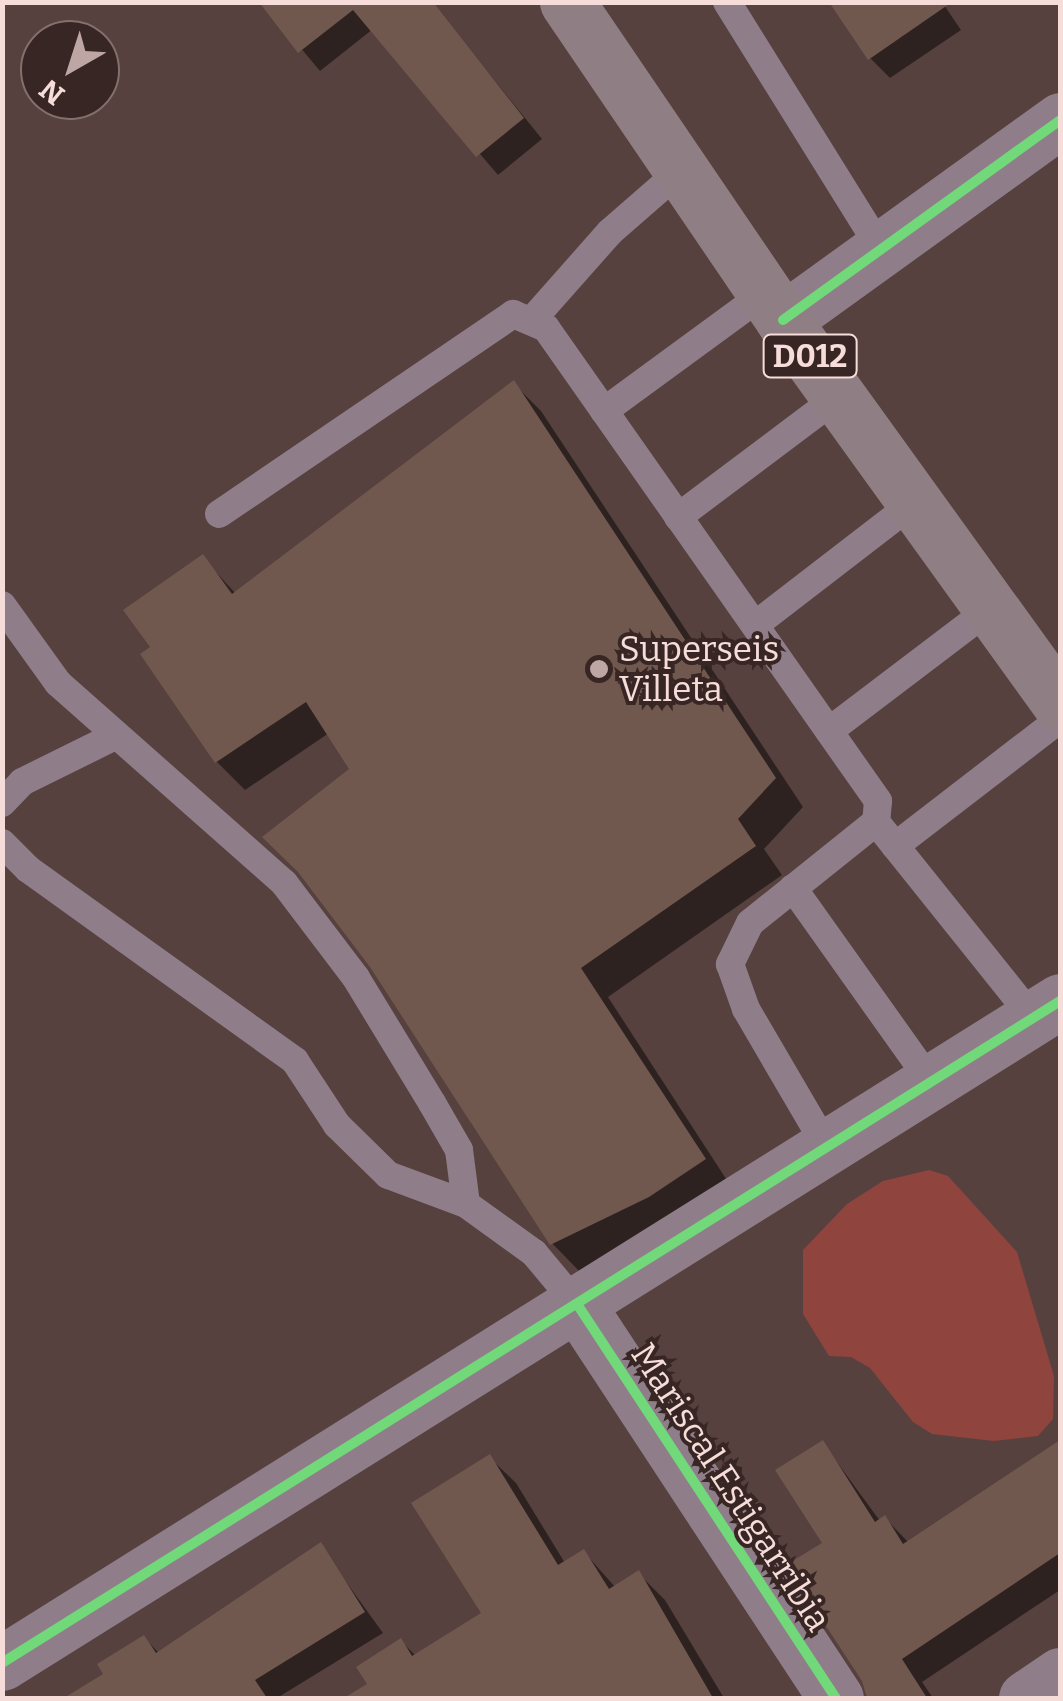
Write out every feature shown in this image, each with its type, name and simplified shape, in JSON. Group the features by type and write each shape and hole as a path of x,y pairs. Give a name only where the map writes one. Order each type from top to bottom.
{"main road":[{"name":"D012","path":"567,2 774,307 1060,704"}],"street":[{"path":"774,307 881,249 1060,120"},
{"path":"2,1663 579,1306 1047,1009"},
{"name":"Mariscal Estigarribia","path":"579,1306 836,1698"},
{"path":"1026,1698 1060,1675"}],"lane":[{"path":"727,2 881,249"},
{"path":"533,318 610,232 682,170"},
{"path":"604,411 774,307"},
{"path":"219,514 513,314 533,318 604,411 878,800 876,822 1047,1009"},
{"path":"678,516 839,396"},
{"path":"755,626 915,502"},
{"path":"2,605 58,683 113,737 284,883 356,978 459,1150 466,1204"},
{"path":"829,731 991,608"},
{"path":"894,846 1060,719"},
{"path":"2,804 22,782 113,737"},
{"path":"826,1146 746,1009 730,964 750,924 876,822"},
{"path":"2,843 28,869 294,1061 337,1124 388,1174 466,1204 534,1254 579,1306"},
{"path":"793,888 931,1082"}],"shaded area":[{"path":"929,1170 948,1176 1017,1252 1054,1376 1053,1419 1038,1436 994,1441 932,1434 913,1422 870,1368 851,1357 829,1356 803,1314 803,1250 847,1204 883,1181"}],"building":[{"path":"259,2 433,2 524,118 476,157 353,10 298,53"},
{"path":"829,2 952,2 868,60"},
{"path":"514,380 776,778 738,819 756,846 581,968 706,1159 649,1197 550,1245 370,967 298,872 262,837 349,769 306,702 215,763 140,654 150,647 123,610 203,554 232,594"},
{"path":"823,1440 875,1522 885,1515 903,1544 1060,1440 1060,1553 902,1659 927,1698 867,1698 862,1681 786,1565 822,1543 775,1470"},
{"path":"490,1454 558,1565 584,1549 609,1589 639,1570 713,1698 344,1698 367,1684 356,1667 401,1638 412,1656 481,1613 411,1503"},
{"path":"321,1542 365,1612 255,1680 267,1698 64,1698 103,1674 97,1664 144,1635 156,1653"}],"cycle path":[{"path":"783,320 1060,120"},
{"path":"2,1663 1060,1001"},
{"path":"579,1307 836,1698"}],"place":[{"name":"Superseis Villeta","path":"599,669"}]}
